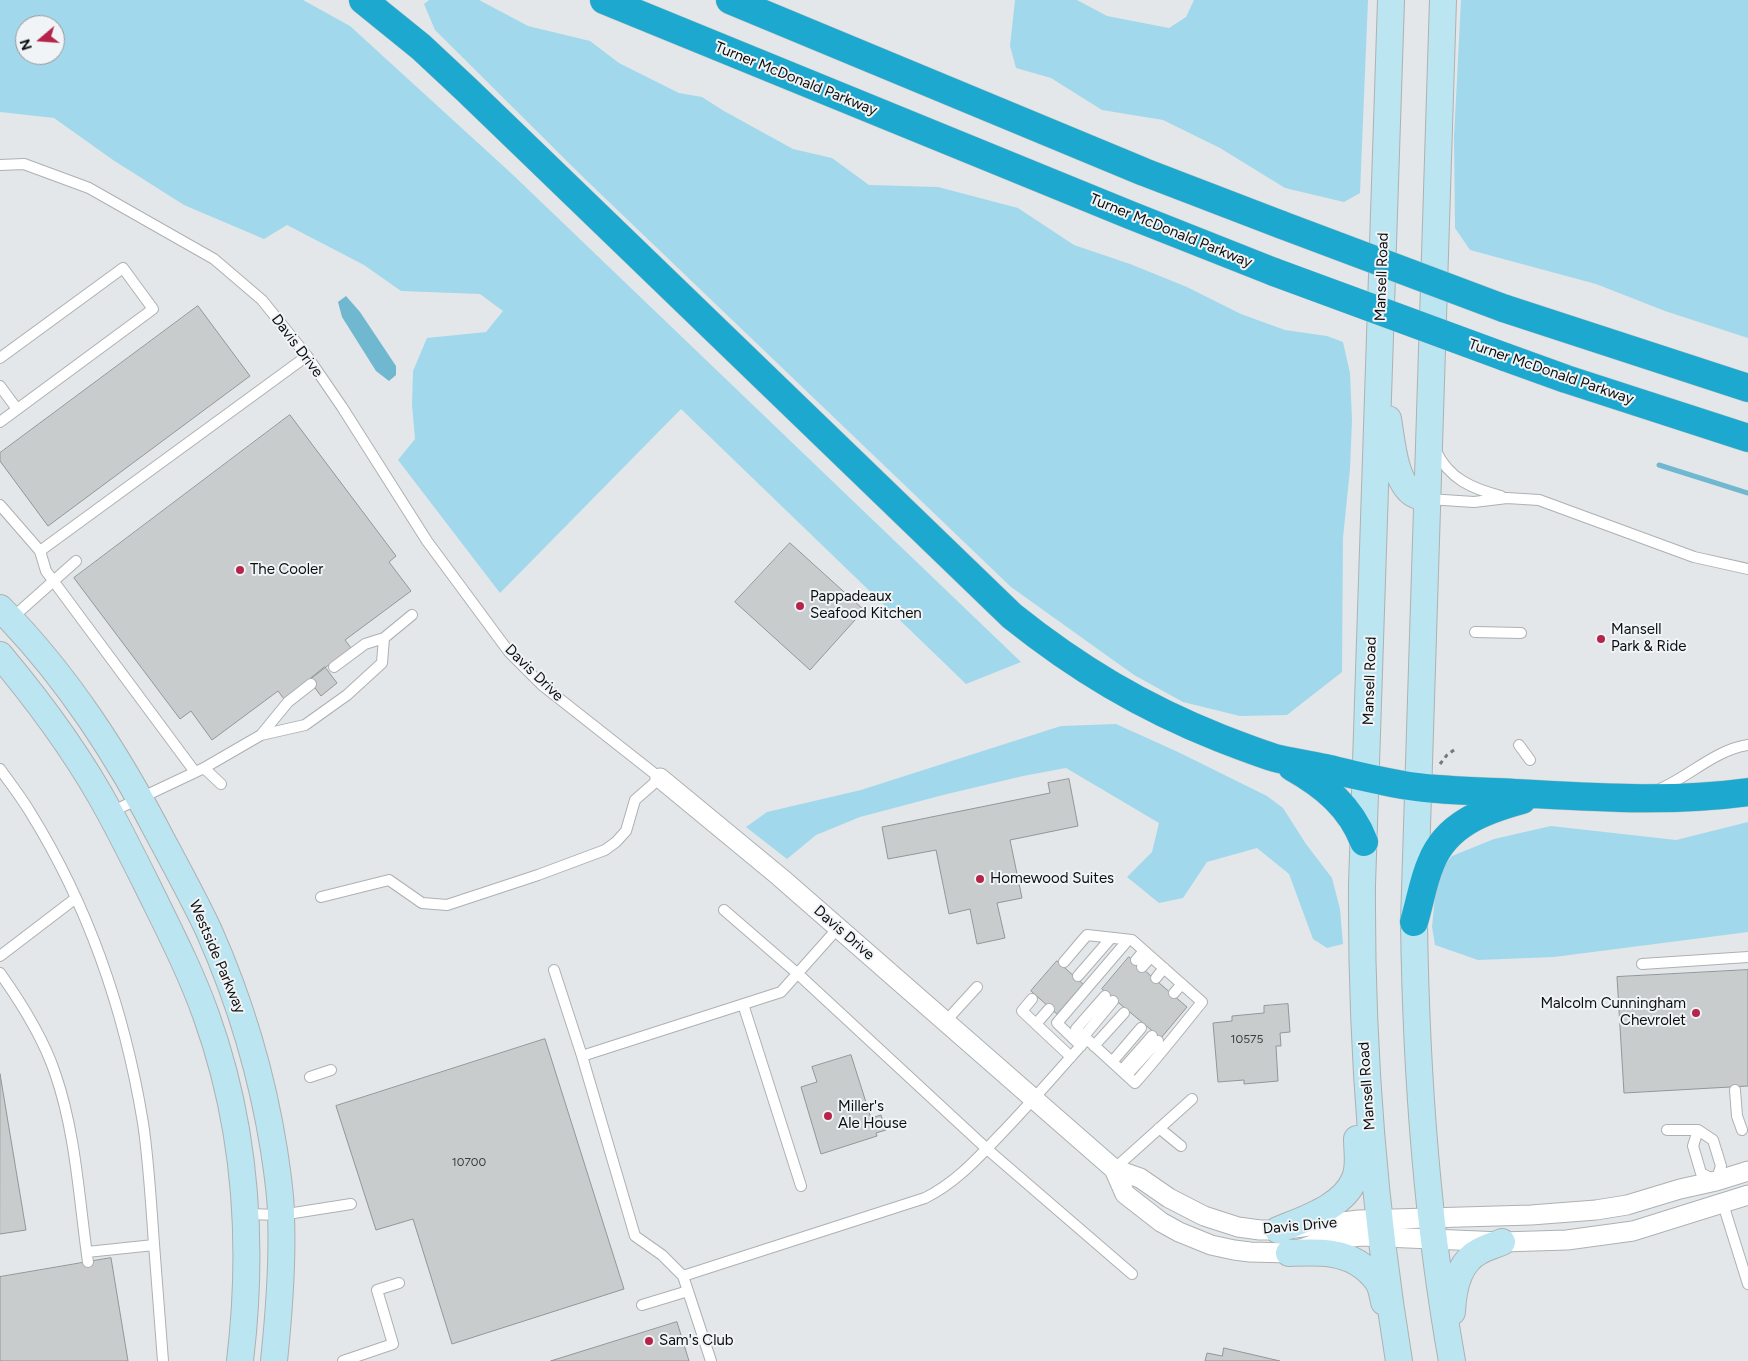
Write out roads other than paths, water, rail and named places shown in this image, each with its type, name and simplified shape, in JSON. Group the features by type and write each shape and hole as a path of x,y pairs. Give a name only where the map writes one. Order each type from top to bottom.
{"highway":[{"path":"363,0 421,48 467,90 1012,616 1049,646 1123,693 1201,730 1276,758 1418,787 1628,799 1689,798 1748,792"},
{"name":"Turner McDonald Parkway","path":"604,0 1274,272 1575,382 1748,438"},
{"path":"730,0 1135,168 1282,226 1503,308 1748,388"},
{"path":"1276,758 1312,779 1336,798 1358,826 1364,842"},
{"path":"1414,922 1431,861 1450,834 1481,812 1542,794"}],"main road":[{"name":"Mansell Road","path":"1391,0 1362,953 1364,1037 1370,1134 1399,1360"},
{"path":"1443,0 1414,922 1419,1080 1433,1229 1451,1357"},
{"path":"1379,372 1398,470 1404,484 1414,494 1427,499"},
{"name":"Westside Parkway","path":"6,613 51,664 113,751 140,797 208,930 238,1004 262,1084 275,1156 282,1214 282,1270 274,1361"},
{"path":"0,655 53,723 82,765 110,812 174,940 206,1015 223,1067 234,1116 242,1167 246,1214 247,1272 245,1321 240,1361"},
{"path":"1284,1241 1313,1216 1333,1204 1351,1186 1356,1176 1358,1159 1353,1075 1364,1037"},
{"path":"1284,1241 1320,1252 1334,1254 1359,1263 1368,1271 1380,1285 1399,1360"},
{"path":"1451,1357 1453,1295 1457,1279 1465,1263 1478,1251 1502,1242"}],"street":[{"name":"Davis Drive","path":"660,778 780,876 1114,1169 1140,1178 1169,1198 1204,1216 1238,1227 1260,1230 1284,1241 1327,1240 1361,1236 1381,1228"},
{"name":"Davis Drive","path":"1114,1169 1125,1194 1161,1222 1198,1240 1234,1250 1264,1253 1284,1241 1350,1221 1381,1228"},
{"path":"1381,1228 1433,1229 1596,1210 1627,1205 1748,1171"},
{"path":"1433,1229 1502,1242 1567,1240 1633,1231 1748,1195"},
{"path":"1198,1240 1204,1216"}],"lane":[{"name":"Davis Drive","path":"0,165 24,164 88,188 214,259 262,300 307,356 342,407 427,541 509,652 542,685 660,778"},
{"path":"0,358 123,268 153,309 0,422"},
{"path":"40,551 307,356"},
{"path":"0,386 17,409"},
{"path":"1429,432 1442,464 1455,477 1487,493 1507,498 1539,500 1694,558 1748,569"},
{"path":"1427,499 1474,502 1507,498"},
{"path":"0,505 40,551 46,571 200,770 221,784"},
{"path":"6,613 54,581 76,561"},
{"path":"334,667 365,644 384,638 412,615"},
{"path":"1474,632 1521,632"},
{"path":"110,812 200,770 261,735 305,725 347,695 382,663 384,638"},
{"path":"261,735 288,702 311,684"},
{"path":"1628,799 1672,784 1724,752 1748,744"},
{"path":"1519,745 1530,760"},
{"path":"0,769 30,812 76,898 101,958 130,1054 143,1125 150,1181 163,1361"},
{"path":"321,898 389,880 422,903 447,905 547,872 605,850 616,842 626,831 635,800 660,778"},
{"path":"0,956 76,898"},
{"path":"724,910 798,974 987,1149 1132,1274"},
{"path":"582,1056 781,992 838,928"},
{"path":"1064,962 1087,935 1132,940 1202,1002 1136,1083 1084,1039 1057,1024 1128,940"},
{"path":"1078,976 1111,938"},
{"path":"1139,963 1147,954"},
{"path":"1642,964 1748,957"},
{"path":"1156,978 1164,968"},
{"path":"554,970 582,1056 635,1236 662,1255 683,1276 711,1361"},
{"path":"0,973 32,1023 55,1073 70,1131 88,1257 154,1245"},
{"path":"1174,993 1182,984"},
{"path":"945,1022 977,987"},
{"path":"1186,1002 1193,994"},
{"path":"1032,999 1022,1011 1071,1057"},
{"path":"683,1276 925,1198 944,1188 967,1169 1034,1100 1071,1057 1109,999"},
{"path":"743,1004 800,1186"},
{"path":"1036,1024 1049,1009"},
{"path":"1084,1039 1124,1013"},
{"path":"1112,1062 1141,1028"},
{"path":"1124,1073 1155,1038"},
{"path":"310,1077 332,1070"},
{"path":"1735,1090 1737,1116 1742,1130"},
{"path":"1114,1169 1192,1099"},
{"path":"1159,1128 1181,1146"},
{"path":"1667,1130 1698,1130 1713,1140 1721,1166 1716,1181 1701,1173 1693,1146 1698,1130"},
{"path":"246,1214 282,1214 351,1204"},
{"path":"1723,1204 1748,1284"},
{"path":"343,1361 393,1344 377,1290 399,1283"},
{"path":"642,1305 688,1291"}],"waterway":[{"path":"1659,465 1748,493"}],"place":[{"name":"The Cooler","path":"240,570"},
{"name":"Pappadeaux Seafood Kitchen","path":"800,606"},
{"name":"Mansell Park & Ride","path":"1601,639"},
{"name":"Homewood Suites","path":"980,879"},
{"name":"Malcolm Cunningham Chevrolet","path":"1696,1013"},
{"name":"Miller's Ale House","path":"828,1116"},
{"name":"Sam's Club","path":"649,1341"}]}
